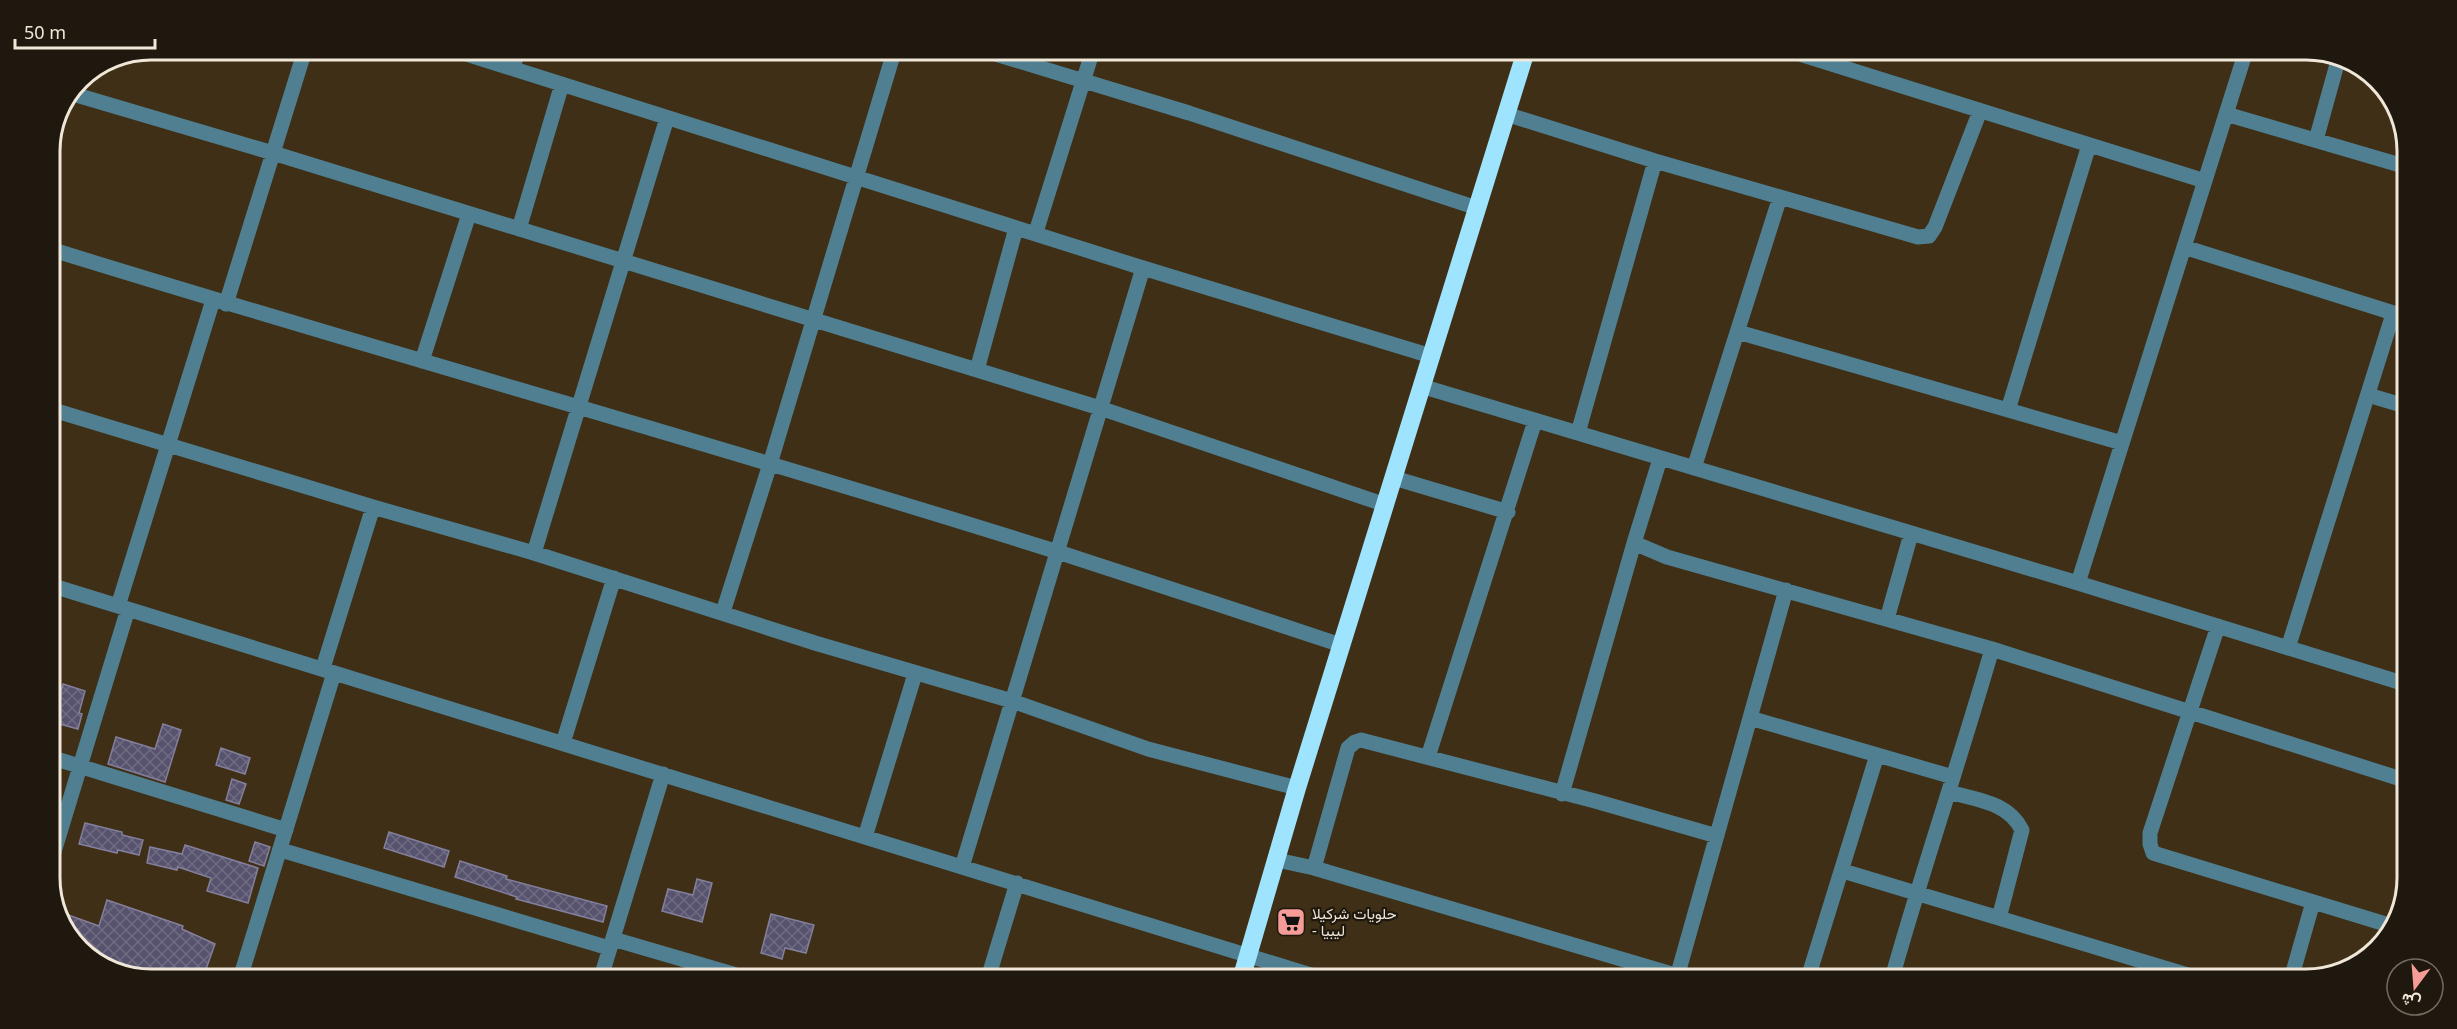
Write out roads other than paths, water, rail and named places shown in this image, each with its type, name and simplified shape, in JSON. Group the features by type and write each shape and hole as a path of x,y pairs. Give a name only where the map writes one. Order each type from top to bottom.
{"highway":[{"path":"1244,969 1297,788 1522,60"}],"street":[{"path":"60,832 167,445 273,153 302,60"},
{"path":"487,60 1016,228 1036,232 1143,268 1431,356"},
{"path":"513,68 515,60"},
{"path":"723,612 892,60"},
{"path":"1015,60 1189,113 1477,208"},
{"path":"1036,232 1090,60"},
{"path":"1831,60 1980,111 2205,181"},
{"path":"2078,583 2243,60"},
{"path":"2316,140 2337,66"},
{"path":"519,229 562,84"},
{"path":"79,96 273,153 1100,408 1386,505"},
{"path":"1506,114 1655,161 1918,237 1929,236 1935,227 1980,111"},
{"path":"2226,114 2397,164"},
{"path":"534,553 667,118"},
{"path":"2008,410 2089,145"},
{"path":"1578,433 1655,161"},
{"path":"1694,468 1780,197"},
{"path":"422,361 469,213"},
{"path":"976,370 1016,228"},
{"path":"2184,247 2397,314"},
{"path":"60,252 219,302 1057,551 1341,645"},
{"path":"962,867 1143,268"},
{"path":"2288,648 2368,395 2397,320"},
{"path":"1738,332 2122,443"},
{"path":"1421,386 2078,583 2397,681"},
{"path":"2368,395 2397,404"},
{"path":"60,412 534,553 915,674 1012,701 1148,748 1297,788"},
{"path":"1428,757 1536,421"},
{"path":"1562,794 1660,459"},
{"path":"1394,478 1508,512"},
{"path":"243,969 281,850 373,507"},
{"path":"1887,619 1911,534"},
{"path":"1634,543 1667,557 1992,649 2397,778"},
{"path":"563,743 614,578"},
{"path":"60,588 1017,883 1248,956 1279,969"},
{"path":"1681,969 1786,590"},
{"path":"2218,626 2192,712 2150,833 2153,853 2385,924"},
{"path":"1895,969 1916,892 1992,649"},
{"path":"865,837 915,674"},
{"path":"1750,718 1877,755 2004,808 2016,818 2022,830 1999,918"},
{"path":"1314,868 1348,748 1361,740 1717,836"},
{"path":"1811,969 1877,755"},
{"path":"60,760 286,830"},
{"path":"603,969 663,774"},
{"path":"281,850 611,943 713,969"},
{"path":"1277,860 1314,868 1652,969"},
{"path":"1843,871 2168,969"},
{"path":"991,969 1017,883"},
{"path":"2294,969 2313,902"}],"place":[{"name":"حلويات شركيلا - ليبيا","path":"1291,922"}]}
